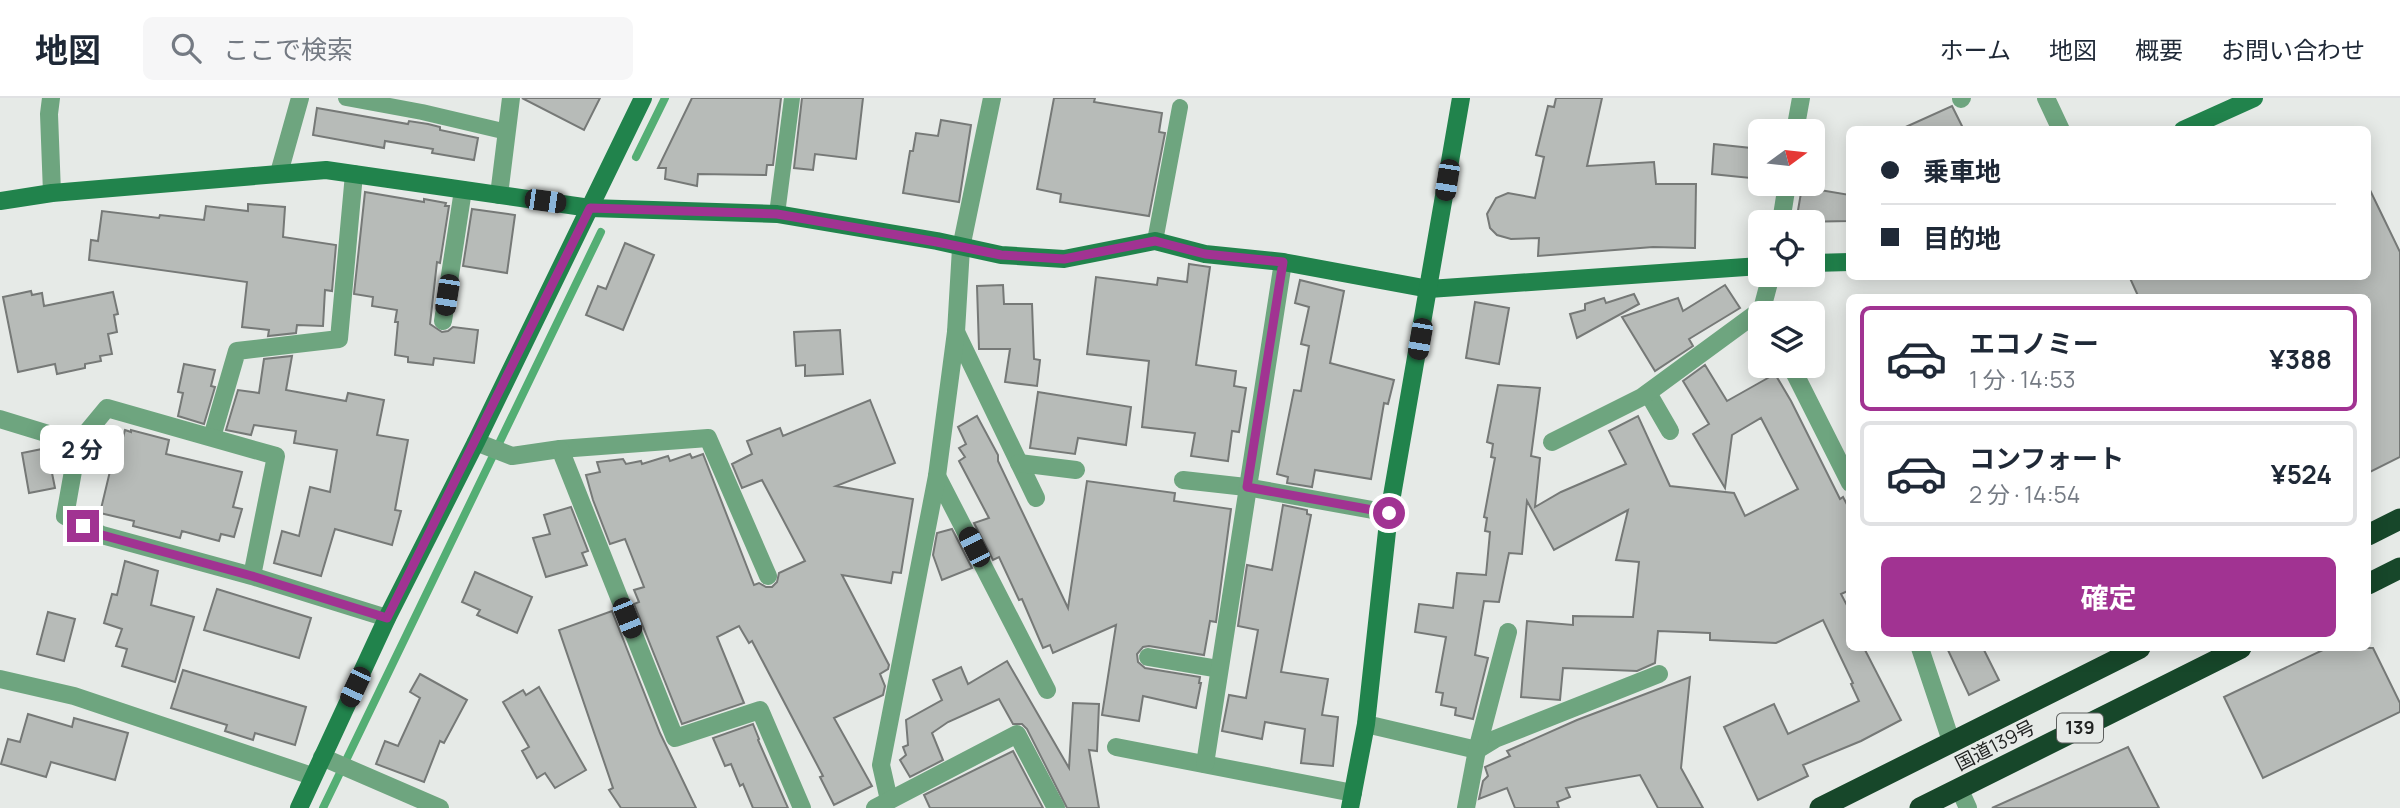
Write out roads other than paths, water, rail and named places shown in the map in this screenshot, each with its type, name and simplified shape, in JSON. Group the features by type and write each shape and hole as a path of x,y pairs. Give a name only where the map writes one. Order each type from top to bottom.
{"highway":[{"path":"2371,534 2400,519"},
{"path":"2371,582 2400,568"},
{"name":"国道139号","path":"1820,808 2134,651"},
{"name":"国道139号","path":"1920,808 2235,651"}],"street":[{"path":"51,98 49,114 52,193"},
{"path":"279,173 300,98"},
{"path":"499,195 511,98"},
{"path":"299,808 312,776 327,759 387,618 480,444 643,98"},
{"path":"992,98 961,248 956,332 937,476 881,765 882,804 1017,734 1056,808"},
{"path":"1116,747 1205,764 1351,801 1366,724 1389,513 1461,98"},
{"path":"1797,119 1801,98"},
{"path":"2046,98 2059,126"},
{"path":"2192,126 2254,98"},
{"path":"0,201 52,193 326,170 590,208 777,214 1001,255 1064,259 1155,241 1205,254 1283,262 1429,289 1748,267"},
{"path":"212,437 237,351 339,339 354,174"},
{"path":"443,321 463,190"},
{"path":"1205,764 1283,262"},
{"path":"1825,263 1846,262"},
{"path":"1552,442 1648,393 1748,322"},
{"path":"956,332 1036,498"},
{"path":"1797,378 1846,474"},
{"path":"1648,393 1670,431"},
{"path":"252,576 276,456 107,408 78,443 65,516 102,535 252,576 387,618"},
{"path":"0,419 78,443"},
{"path":"480,444 509,455 708,438 768,576"},
{"path":"560,449 676,738 760,710 802,808"},
{"path":"1019,463 1076,470"},
{"path":"937,476 1047,690"},
{"path":"1183,480 1247,487 1389,513"},
{"path":"1466,808 1476,750 1507,632"},
{"path":"1921,651 1951,741"},
{"path":"1148,657 1219,669"},
{"path":"1366,724 1476,750 1495,739 1659,674"},
{"path":"0,679 74,696 312,776"},
{"path":"327,759 440,808"},
{"path":"1959,788 1968,808"}],"lane":[{"path":"346,98 507,132"},
{"path":"777,214 792,98"},
{"path":"1155,241 1180,107"}],"waterway":[{"path":"636,157 665,98"},
{"path":"323,808 601,232"}]}
